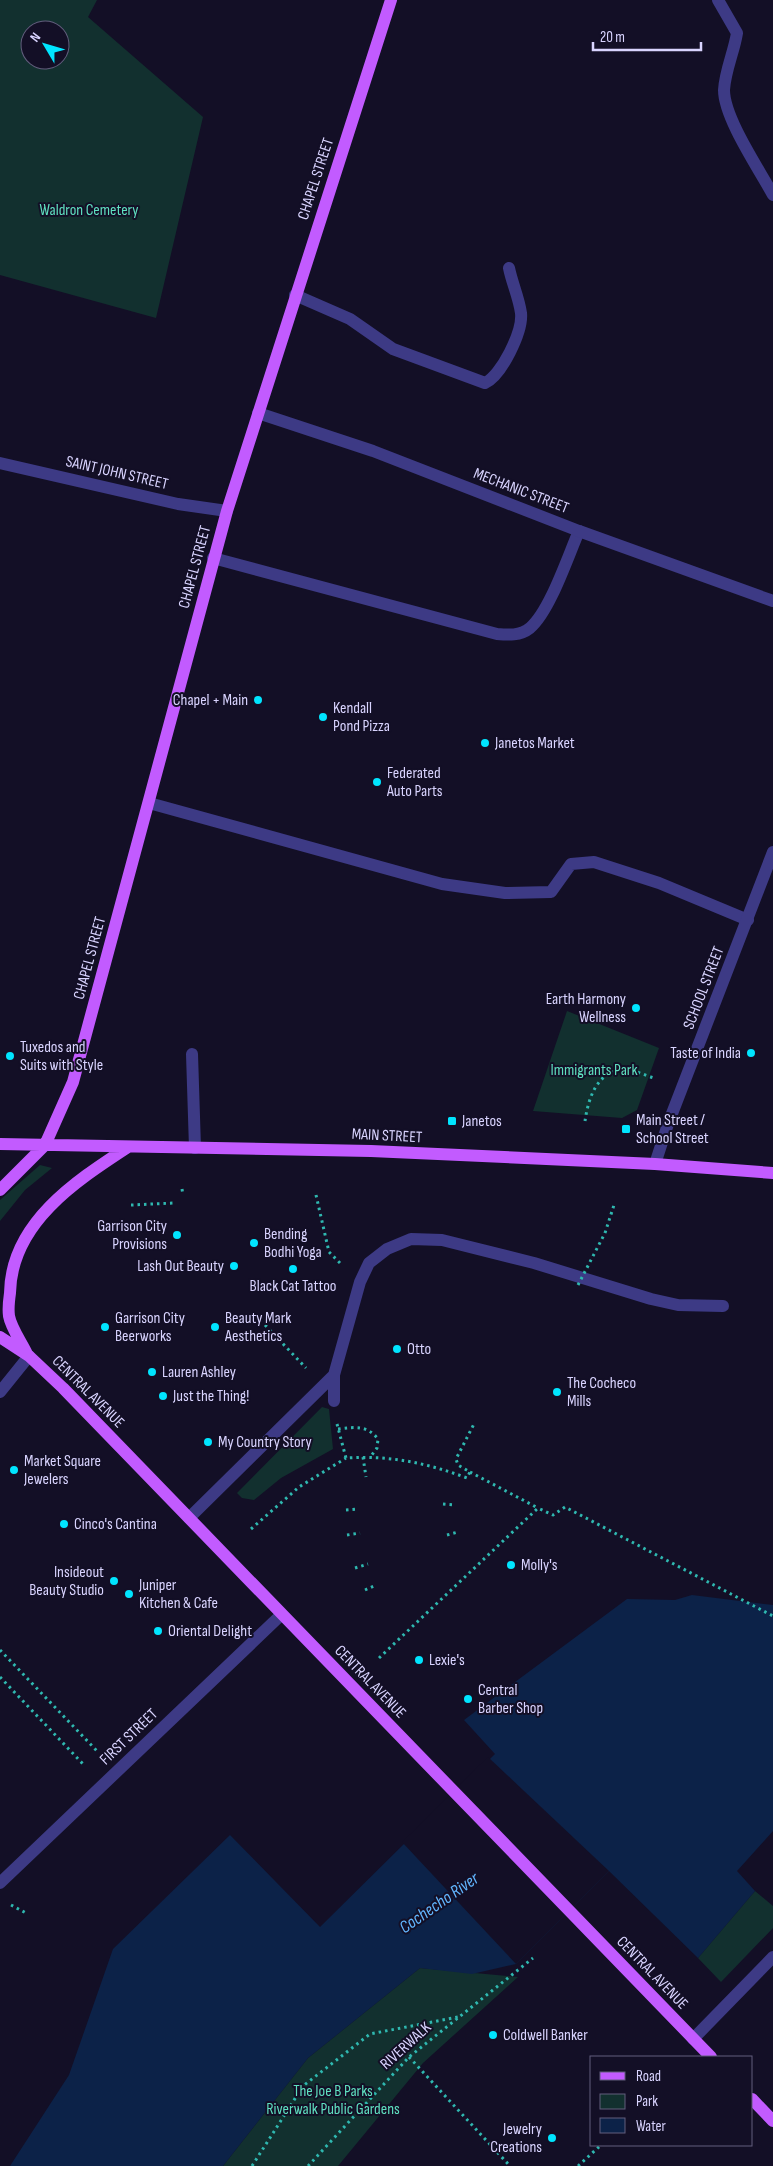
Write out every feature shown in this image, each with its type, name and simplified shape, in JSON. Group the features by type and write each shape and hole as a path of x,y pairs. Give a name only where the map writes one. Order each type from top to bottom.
{"main road":[{"name":"CHAPEL STREET","path":"45,1145 73,1082 227,511 391,0"},
{"name":"MAIN STREET","path":"0,1144 371,1151 655,1164 773,1173"},
{"path":"0,1190 45,1145"},
{"path":"29,1356 9,1316 10,1278 22,1241 41,1215 64,1193 85,1175 128,1147"},
{"name":"CENTRAL AVENUE","path":"0,1337 29,1356 189,1518 568,1912 710,2056"},
{"path":"753,2100 773,2121"}],"street":[{"path":"718,0 737,33 725,80 724,91 727,110 773,195"},
{"path":"295,295 350,319 393,349 485,383 493,379 500,371 519,330 521,314 508,268"},
{"name":"MECHANIC STREET","path":"258,413 373,451 578,531 773,601"},
{"name":"SAINT JOHN STREET","path":"0,463 178,504 227,511"},
{"path":"213,558 496,634 514,635 530,628 543,612 578,531"},
{"path":"149,803 442,884 505,893 551,892 570,864 594,862 659,883 748,920"},
{"name":"SCHOOL STREET","path":"655,1164 668,1124 773,852"},
{"path":"192,1054 195,1148"},
{"path":"334,1401 334,1375 360,1282 369,1263 387,1248 412,1240 442,1240 678,1305 723,1306"},
{"path":"0,1392 29,1356"},
{"path":"189,1518 334,1375"},
{"name":"FIRST STREET","path":"0,1883 281,1615"},
{"path":"693,2039 773,1957"}],"path":[{"path":"585,1121 592,1091 612,1073 626,1070 654,1078"},
{"path":"182,1189 183,1195"},
{"path":"316,1195 329,1252 360,1282"},
{"path":"131,1205 174,1203"},
{"path":"578,1285 605,1233 614,1205"},
{"path":"265,1325 308,1370"},
{"path":"334,1401 338,1429 346,1458"},
{"path":"474,1424 456,1463 470,1472 553,1515 565,1507 773,1616"},
{"path":"338,1429 358,1427 370,1430 378,1439 377,1448 371,1456"},
{"path":"363,1456 366,1477"},
{"path":"251,1529 299,1487 346,1458 371,1456 434,1465 467,1478 470,1472"},
{"path":"443,1504 455,1505"},
{"path":"379,1658 538,1508"},
{"path":"346,1510 358,1509"},
{"path":"447,1535 458,1532"},
{"path":"347,1535 360,1533"},
{"path":"355,1568 368,1564"},
{"path":"365,1590 376,1585"},
{"path":"0,1650 97,1751"},
{"path":"0,1677 83,1764"},
{"path":"3,1902 26,1913"},
{"name":"RIVERWALK","path":"308,2166 409,2057 533,1958"},
{"path":"252,2166 303,2086 370,2034 459,2017"},
{"path":"409,2057 510,2166"},
{"path":"578,2166 600,2146"}],"green space":[{"name":"Waldron Cemetery","path":"0,0 97,0 88,17 203,117 156,318 0,275"},
{"name":"Immigrants Park","path":"567,1011 659,1048 637,1110 622,1118 533,1111"},
{"path":"40,1165 52,1168 25,1190 0,1221 0,1200"},
{"path":"322,1407 329,1409 333,1449 281,1478 254,1500 242,1498 237,1493"},
{"path":"755,1891 773,1906 773,1928 721,1982 698,1958"},
{"name":"The Joe B Parks Riverwalk Public Gardens","path":"420,1968 518,1977 423,2063 338,2166 223,2166 308,2058"}],"water":[{"name":"Cochecho River","path":"692,1595 773,1605 773,1831 737,1871 755,1891 698,1958 609,1871 516,1964 472,1974 420,1968 308,2058 223,2166 10,2166 69,2075 113,1949 230,1835 320,1927 495,1754 464,1720 627,1599 675,1600"}],"pier":[{"path":"488,1757 609,1871 516,1964 402,1842"}],"place":[{"name":"Chapel + Main","path":"258,700"},
{"name":"Kendall Pond Pizza","path":"323,717"},
{"name":"Janetos Market","path":"485,743"},
{"name":"Federated Auto Parts","path":"377,782"},
{"name":"Earth Harmony Wellness","path":"636,1008"},
{"name":"Taste of India","path":"751,1053"},
{"name":"Tuxedos and Suits with Style","path":"10,1056"},
{"name":"Janetos","path":"452,1121"},
{"name":"Main Street / School Street","path":"626,1129"},
{"name":"Garrison City Provisions","path":"177,1235"},
{"name":"Bending Bodhi Yoga","path":"254,1243"},
{"name":"Lash Out Beauty","path":"234,1266"},
{"name":"Black Cat Tattoo","path":"293,1269"},
{"name":"Garrison City Beerworks","path":"105,1327"},
{"name":"Beauty Mark Aesthetics","path":"215,1327"},
{"name":"Otto","path":"397,1349"},
{"name":"Lauren Ashley","path":"152,1372"},
{"name":"The Cocheco Mills","path":"557,1392"},
{"name":"Just the Thing!","path":"163,1396"},
{"name":"My Country Story","path":"208,1442"},
{"name":"Market Square Jewelers","path":"14,1470"},
{"name":"Cinco's Cantina","path":"64,1524"},
{"name":"Molly's","path":"511,1565"},
{"name":"Insideout Beauty Studio","path":"114,1581"},
{"name":"Juniper Kitchen & Cafe","path":"129,1594"},
{"name":"Oriental Delight","path":"158,1631"},
{"name":"Lexie's","path":"419,1660"},
{"name":"Central Barber Shop","path":"468,1699"},
{"name":"Coldwell Banker","path":"493,2035"},
{"name":"Jewelry Creations","path":"552,2138"}]}
